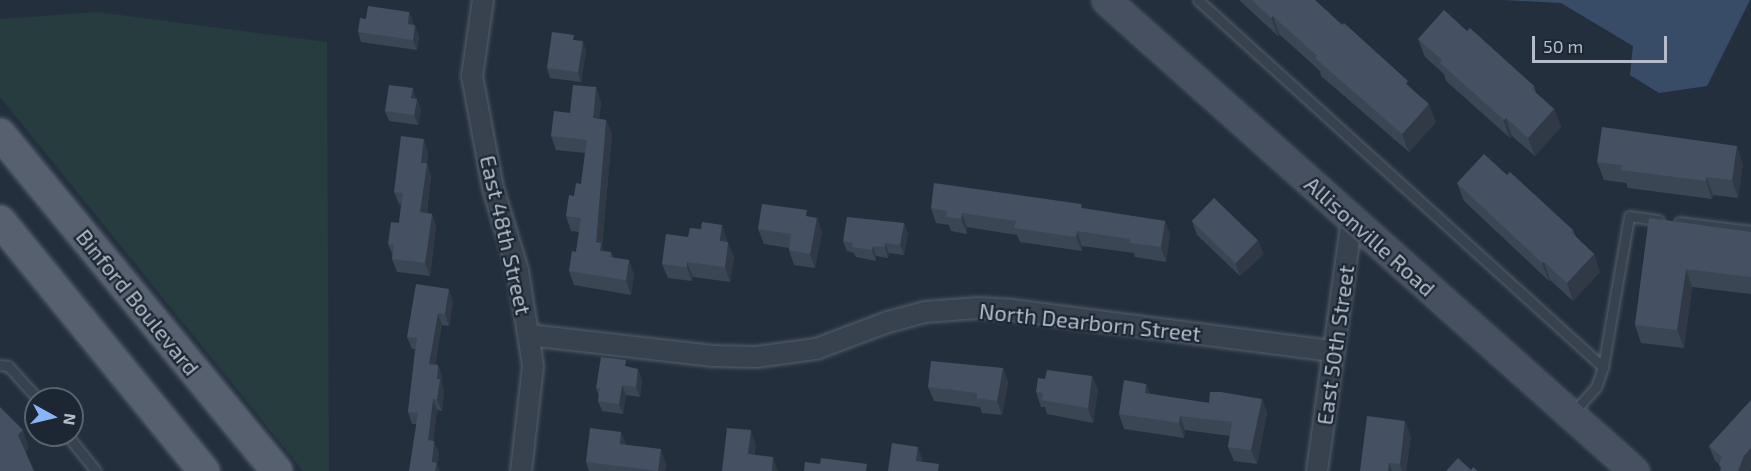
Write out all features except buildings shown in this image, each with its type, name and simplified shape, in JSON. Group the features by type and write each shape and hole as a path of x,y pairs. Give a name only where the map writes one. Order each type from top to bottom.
{"main road":[{"name":"Allisonville Road","path":"1106,0 1635,471"},
{"name":"Binford Boulevard","path":"0,134 277,471"},
{"path":"0,221 204,471"}],"street":[{"name":"East 48th Street","path":"483,0 472,76 493,188 518,271 532,366 520,471"},
{"name":"East 50th Street","path":"1317,471 1352,220"},
{"name":"North Dearborn Street","path":"529,335 713,356 756,357 816,349 888,322 925,312 986,308 1334,351"}],"lane":[{"path":"1198,0 1603,367"},
{"path":"1571,415 1596,387 1603,367 1629,216 1751,231"},
{"path":"0,365 8,366 27,387"},
{"path":"77,447 96,471"}],"green space":[{"path":"97,12 327,42 329,471 303,471 0,97 0,19"}],"water":[{"path":"1503,0 1750,0 1707,86 1659,93 1630,75 1633,46 1561,3"}]}
